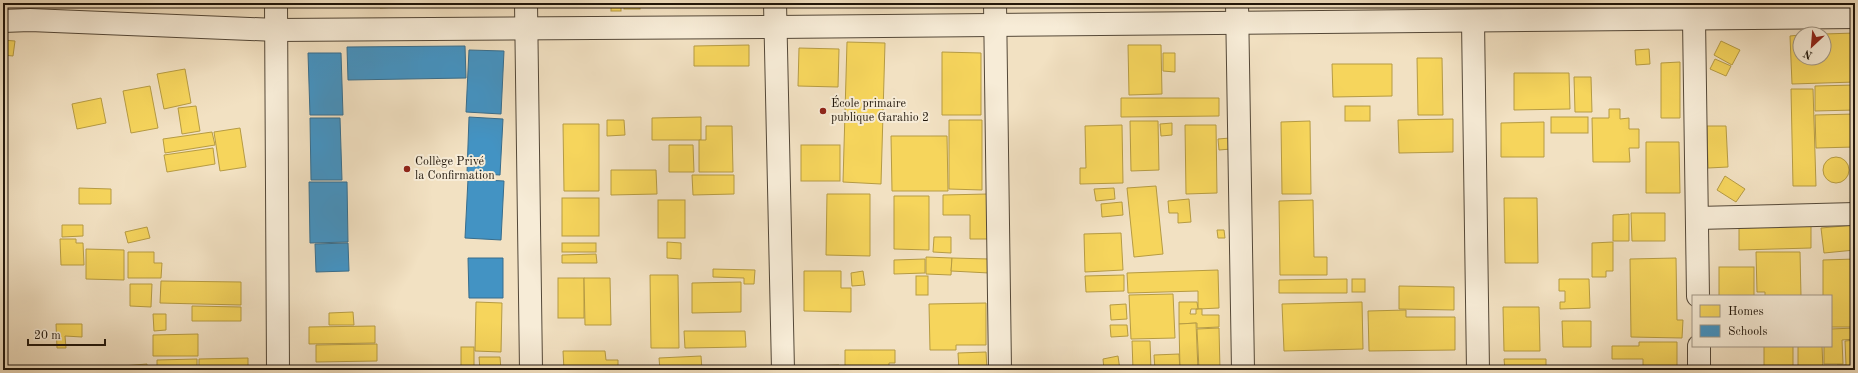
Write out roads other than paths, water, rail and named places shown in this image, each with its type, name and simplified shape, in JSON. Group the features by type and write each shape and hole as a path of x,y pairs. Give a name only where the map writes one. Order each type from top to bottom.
{"street":[{"path":"276,3 278,370"},
{"path":"526,3 531,370"},
{"path":"775,3 783,370"},
{"path":"995,3 1000,370"},
{"path":"3,21 29,12 276,30 526,29 995,25 1237,13 1473,20 1694,19 1759,10 1851,12"},
{"path":"1237,13 1243,370"},
{"path":"1694,19 1698,295"},
{"path":"1473,20 1478,370"},
{"path":"1697,218 1855,214"},
{"path":"1699,347 1699,370"}],"place":[{"name":"École primaire publique Garahio 2","path":"823,111"},
{"name":"Collège Privé la Confirmation","path":"407,169"}]}
